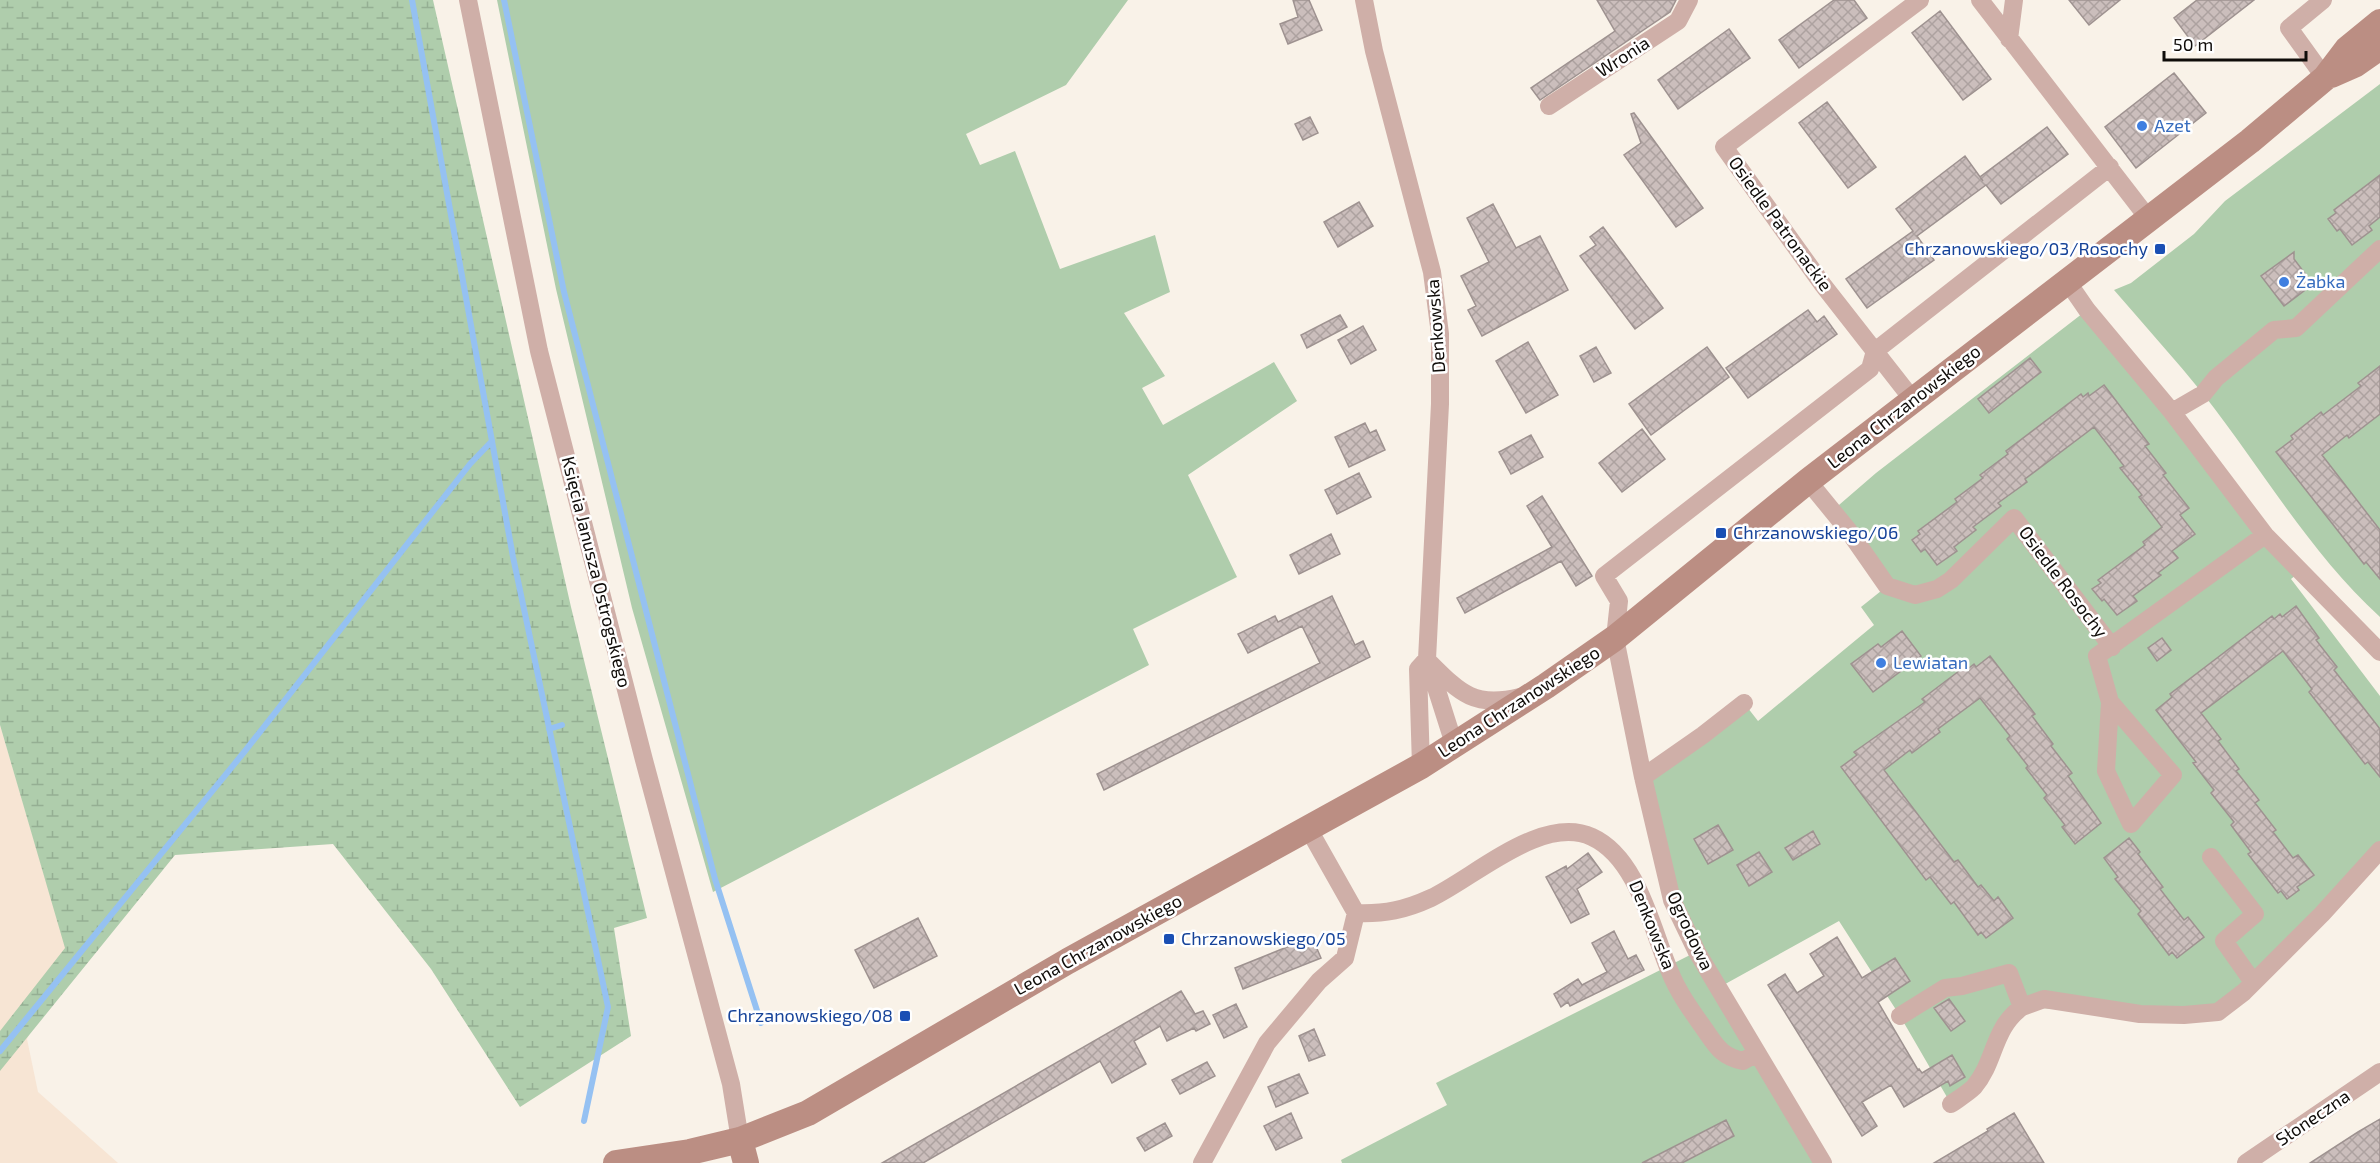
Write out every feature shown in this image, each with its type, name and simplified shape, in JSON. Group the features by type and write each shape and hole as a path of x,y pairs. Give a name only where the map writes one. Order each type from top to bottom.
{"street":[{"name":"Księcia Janusza Ostrogskiego","path":"468,0 539,351 641,748 731,1084 743,1151"},
{"name":"Denkowska","path":"1364,0 1374,51 1432,272 1438,309 1440,404 1427,659 1454,744"},
{"name":"Wronia","path":"1549,106 1678,21 1689,0"},
{"name":"Osiedle Patronackie","path":"1913,400 1823,285 1724,147 1920,0"},
{"path":"1980,0 2148,218"},
{"path":"2009,39 2014,0"},
{"path":"2323,0 2289,28 2325,78"},
{"name":"Leona Chrzanowskiego","path":"616,1163 690,1152 743,1151 849,1091 940,1034 1420,766 1531,695 1615,638 1808,481 2250,141 2325,78 2347,49 2380,22"},
{"name":"Leona Chrzanowskiego","path":"2325,78 2356,64 2380,47"},
{"path":"1875,351 2110,167"},
{"path":"2172,412 2203,394 2216,378 2274,330 2296,328 2380,249"},
{"path":"2067,281 2086,310 2172,412 2265,535 2380,652"},
{"name":"Ogrodowa","path":"1823,1163 1697,952 1672,900 1643,777 1615,638 1619,601 1604,576 1870,369 1875,351"},
{"name":"Osiedle Rosochy","path":"1808,481 1848,530 1887,586 1915,595 1937,589 1951,580 2014,518 2112,647"},
{"name":"Osiedle Rosochy","path":"2110,702 2173,775 2132,824 2106,771 2110,702 2097,656 2265,535"},
{"name":"Denkowska","path":"1420,766 1418,669 1427,659"},
{"path":"1427,659 1460,692 1469,697 1485,702 1499,702 1531,695"},
{"path":"1643,777 1744,703"},
{"path":"1203,1163 1267,1043 1319,981 1345,958 1356,913 1308,828"},
{"name":"Denkowska","path":"1356,913 1387,914 1431,898 1532,839 1574,832 1593,837 1614,853 1632,874 1671,975 1693,1014 1719,1050 1729,1058 1743,1061 1757,1053"},
{"path":"1951,1104 1974,1087 1988,1064 2009,1017 2022,1007 2044,999 2140,1014 2218,1012 2231,1004 2345,891 2380,850"},
{"path":"2211,857 2254,914 2224,941 2253,982"},
{"path":"1900,1016 1945,988 1962,986 2009,973 2022,1007"},
{"name":"Słoneczna","path":"2246,1163 2380,1072"}],"shaded area":[{"path":"0,725 66,949 27,1039 38,1092 118,1163 0,1163"}],"green space":[{"path":"0,0 433,0 571,607 647,918 614,928 631,1036 520,1107 431,969 333,844 175,855 0,1071 0,1031 65,948 0,725"},
{"path":"497,0 1128,0 1066,85 966,134 980,165 1015,151 1060,269 1155,235 1170,292 1124,313 1165,376 1142,388 1163,425 1274,362 1297,401 1188,475 1237,577 1133,629 1149,665 713,892 632,608 556,289"},
{"path":"2380,84 2380,617 2331,566 2204,395 2114,290 2131,283 2194,234 2225,201"},
{"path":"2087,310 2301,571 2291,579 2380,696 2380,850 2231,1004 2140,1014 2022,1007 1988,1064 1951,1104 1900,1016 1839,921 1718,988 1823,1163 1342,1163 1341,1160 1447,1105 1436,1083 1696,952 1643,777 1744,703 1758,721 1874,625 1861,607 1886,587 1832,511 1876,473"}],"building":[{"path":"1293,0 1309,0 1322,30 1288,44 1280,24 1298,17"},
{"path":"1597,0 1676,0 1670,12 1540,100 1531,88 1615,31"},
{"path":"1834,0 1854,0 1867,18 1799,68 1779,40"},
{"path":"2069,0 2120,0 2089,25"},
{"path":"2197,0 2254,0 2195,46 2174,18"},
{"path":"1940,11 1991,79 1963,100 1912,33"},
{"path":"1729,29 1750,58 1678,109 1658,80"},
{"path":"2174,73 2206,113 2136,168 2105,127"},
{"path":"1827,102 1876,167 1848,188 1799,123"},
{"path":"1634,113 1703,208 1676,227 1624,155 1641,143 1631,114"},
{"path":"1310,117 1318,133 1303,140 1295,124"},
{"path":"2047,127 2068,154 2001,204 1986,185 1917,236 1934,260 1867,308 1846,279 1913,231 1896,209 1965,156 1980,177"},
{"path":"2380,175 2380,217 2369,226 2372,230 2352,245 2340,229 2337,231 2328,219 2336,213 2334,210"},
{"path":"1359,202 1373,226 1338,247 1324,222"},
{"path":"1493,204 1516,248 1540,236 1568,290 1482,336 1468,310 1476,306 1461,276 1489,262 1467,218"},
{"path":"1603,227 1663,308 1635,329 1580,256 1596,245 1590,237"},
{"path":"2294,252 2294,259 2313,284 2284,306 2261,276"},
{"path":"1808,310 1817,322 1824,316 1837,334 1748,398 1726,368"},
{"path":"1340,315 1347,327 1307,348 1301,335"},
{"path":"1363,326 1376,350 1351,364 1338,340"},
{"path":"1528,342 1558,395 1526,413 1496,361"},
{"path":"1596,347 1611,373 1594,382 1580,356"},
{"path":"1707,347 1729,377 1651,435 1629,404"},
{"path":"2030,358 2041,372 1989,413 1978,399"},
{"path":"2380,366 2380,414 2349,438 2347,435 2322,455 2380,530 2380,579 2366,562 2364,564 2276,452 2293,439 2291,436 2321,412 2323,415 2361,386 2358,383"},
{"path":"2104,385 2149,444 2145,446 2166,473 2163,475 2189,508 2180,515 2195,534 2172,551 2178,558 2158,573 2161,575 2133,596 2137,601 2117,615 2092,589 2101,583 2098,580 2145,545 2143,542 2162,527 2139,497 2142,495 2120,468 2124,466 2094,427 2025,479 2027,482 1998,503 2001,506 1973,527 1976,530 1954,547 1957,551 1937,565 1925,549 1921,552 1912,540 1920,534 1918,531 1957,502 1955,499 1983,478 1980,475 2008,454 2006,451 2081,394 2083,397 2088,393 2089,396"},
{"path":"1365,423 1370,433 1376,430 1385,450 1349,467 1335,437"},
{"path":"1642,429 1665,459 1622,492 1599,463"},
{"path":"1531,435 1543,457 1511,474 1499,452"},
{"path":"1359,473 1371,497 1337,514 1325,490"},
{"path":"1542,496 1592,576 1576,586 1561,561 1465,613 1457,598 1552,547 1527,506"},
{"path":"1331,534 1340,554 1299,574 1290,555"},
{"path":"1332,596 1355,645 1363,641 1370,657 1104,790 1097,774 1320,663 1302,626 1248,653 1238,634 1275,616 1278,622"},
{"path":"2296,606 2319,638 2316,640 2337,667 2334,670 2380,729 2380,777 2368,762 2365,764 2309,692 2312,689 2283,651 2201,713 2221,739 2218,741 2239,769 2236,771 2259,800 2255,803 2276,830 2273,832 2293,858 2298,855 2314,875 2297,887 2299,890 2287,899 2281,891 2278,893 2248,854 2251,852 2231,825 2234,822 2211,793 2214,790 2193,763 2196,762 2156,710 2172,697 2170,694 2272,616 2274,619 2280,614 2282,617"},
{"path":"1902,631 1921,656 1873,692 1851,664 1878,644 1881,647"},
{"path":"2162,638 2171,650 2157,661 2148,648"},
{"path":"1990,656 2035,714 2032,716 2072,773 2068,776 2101,823 2075,844 2062,827 2065,825 2044,798 2047,795 2007,739 2010,736 1980,698 1938,729 1940,732 1912,753 1910,750 1884,770 1954,862 1958,860 1978,887 1981,885 1994,901 1998,897 2013,918 1986,938 1981,932 1978,935 1954,902 1951,904 1930,877 1926,880 1841,767 1857,755 1854,752 1925,702 1922,699 1967,665 1969,668 1974,664 1976,667"},
{"path":"1718,825 1733,850 1708,864 1694,839"},
{"path":"1813,831 1820,844 1793,860 1785,848"},
{"path":"2129,838 2163,887 2160,889 2184,920 2188,917 2204,937 2177,958 2172,952 2169,955 2138,914 2141,911 2115,879 2118,877 2104,858"},
{"path":"1759,852 1772,872 1749,886 1737,865"},
{"path":"1588,853 1602,872 1577,889 1589,914 1571,923 1546,877 1566,866 1567,869"},
{"path":"918,918 937,956 874,988 855,950"},
{"path":"1614,931 1628,959 1636,955 1644,970 1570,1006 1568,1002 1561,1007 1554,994 1578,979 1582,985 1607,972 1592,943"},
{"path":"1312,937 1321,958 1243,989 1235,968"},
{"path":"1837,937 1862,978 1895,958 1910,981 1878,1002 1918,1070 1922,1073 1952,1055 1965,1077 1950,1086 1948,1081 1904,1107 1891,1085 1862,1102 1877,1126 1862,1136 1768,985 1785,974 1797,993 1824,976 1810,954"},
{"path":"1181,991 1195,1014 1203,1011 1210,1024 1196,1031 1194,1028 1167,1041 1160,1026 1134,1041 1146,1064 1112,1083 1100,1061 923,1163 882,1163"},
{"path":"1949,999 1965,1021 1951,1031 1934,1008"},
{"path":"1236,1004 1247,1027 1224,1038 1213,1015"},
{"path":"1314,1029 1325,1055 1309,1061 1299,1036"},
{"path":"1207,1062 1215,1076 1180,1094 1172,1080"},
{"path":"1299,1074 1308,1093 1276,1107 1268,1087"},
{"path":"1291,1113 1302,1138 1276,1150 1264,1126"},
{"path":"2014,1113 2044,1163 1934,1163 1988,1131 1987,1129"},
{"path":"2380,1119 2380,1163 2310,1163 2358,1132"},
{"path":"1726,1120 1734,1136 1682,1163 1642,1163"},
{"path":"1165,1123 1172,1136 1145,1151 1137,1138"}],"waterway":[{"path":"412,0 513,557 608,1007 584,1121"},
{"path":"504,0 564,292 715,879 761,1023"},
{"path":"0,1051 245,751 470,464 492,441"},
{"path":"549,729 562,725"}],"place":[{"name":"Azet","path":"2142,126"},
{"name":"Chrzanowskiego/03/Rosochy","path":"2160,249"},
{"name":"Żabka","path":"2284,282"},
{"name":"Chrzanowskiego/06","path":"1721,533"},
{"name":"Lewiatan","path":"1881,663"},
{"name":"Chrzanowskiego/05","path":"1169,939"},
{"name":"Chrzanowskiego/08","path":"905,1016"}]}
